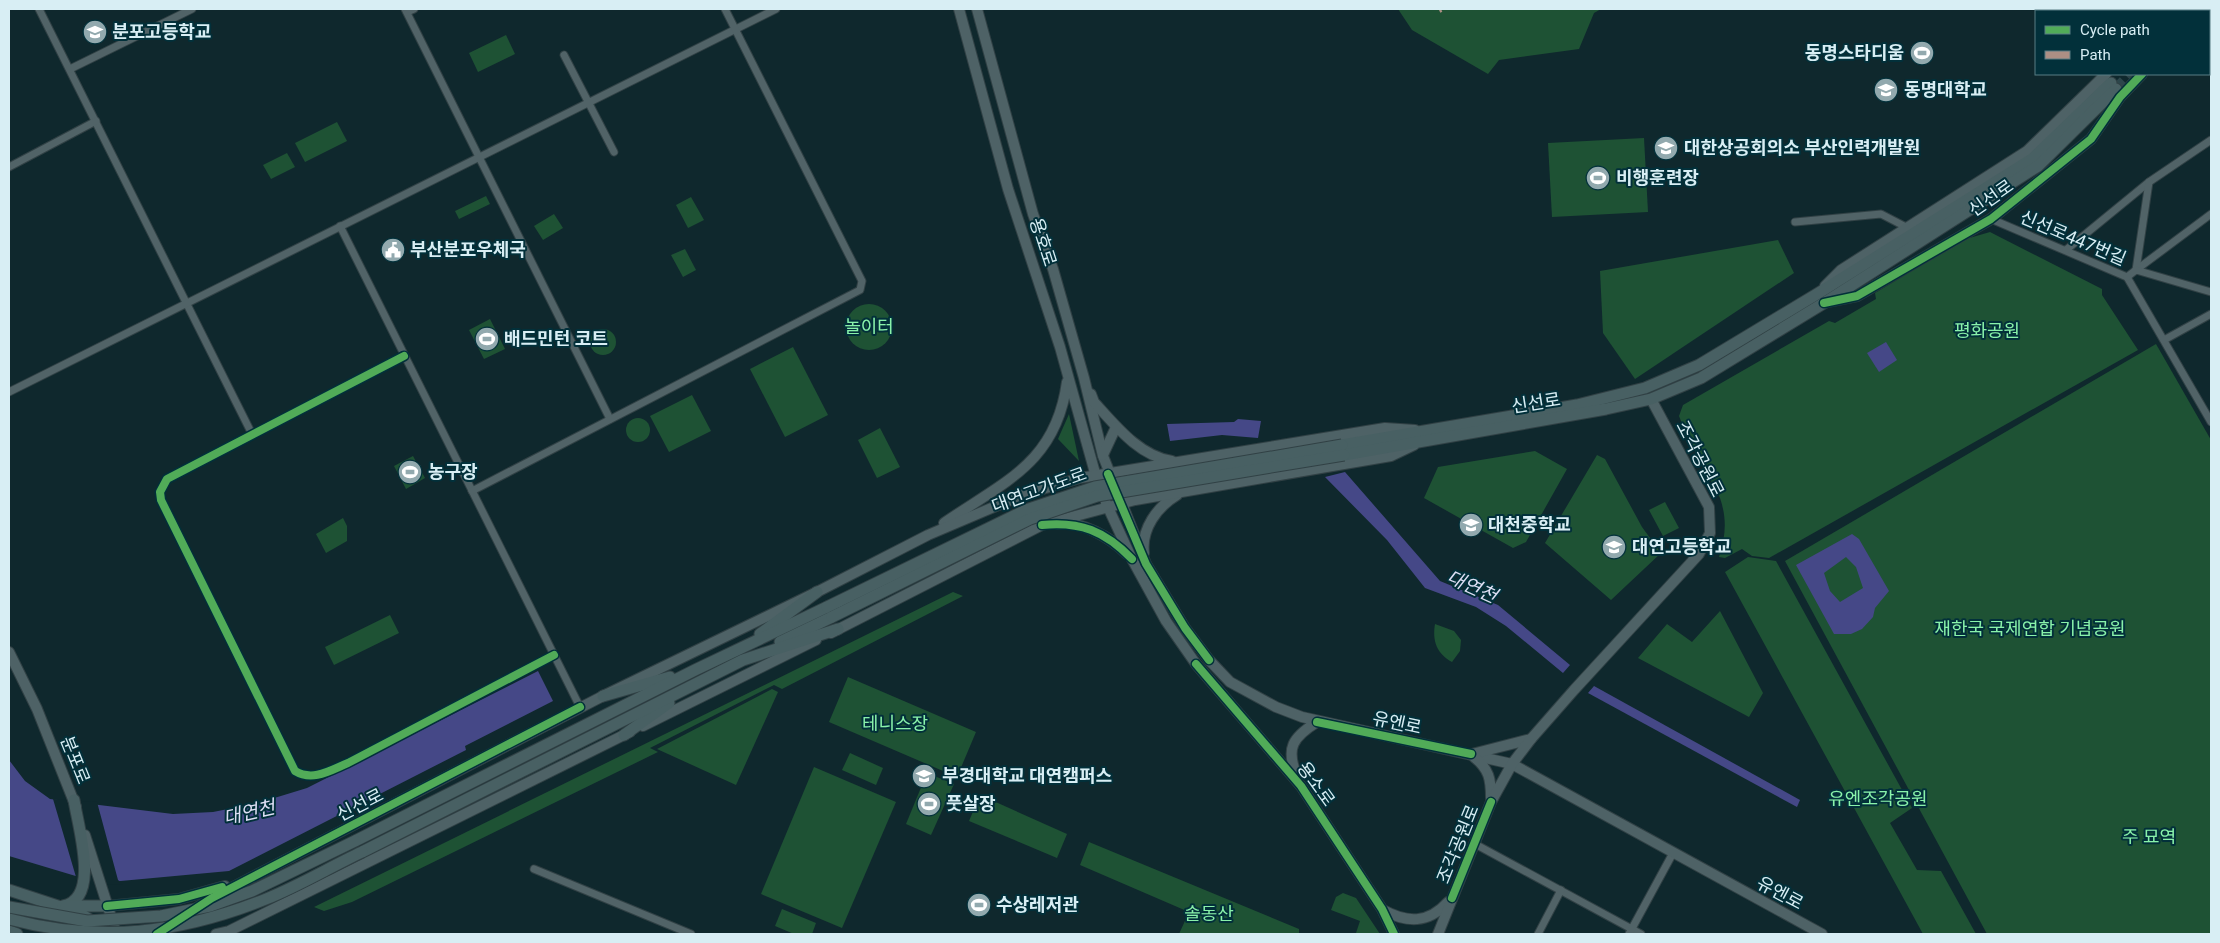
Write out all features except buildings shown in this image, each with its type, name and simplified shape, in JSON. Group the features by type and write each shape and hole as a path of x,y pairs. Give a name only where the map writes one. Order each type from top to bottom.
{"highway":[{"name":"신선로","path":"1424,435 1606,409 1651,399 1701,378 1820,299 2038,166 2111,82"},
{"path":"1424,435 1577,405 1646,388 1699,365 1820,299"},
{"name":"대연고가도로","path":"741,655 1030,519 1097,496 1424,435"},
{"path":"741,655 818,592"},
{"path":"9,907 87,921 161,916 210,906 252,891 741,655 838,630"},
{"path":"603,696 697,675"},
{"path":"624,735 697,675"},
{"path":"9,919 72,931 114,934 134,933 223,914 267,899 362,852 697,675"},
{"path":"63,906 77,899 85,884 74,800"},
{"path":"9,890 63,906 107,906"},
{"path":"45,901 79,913 104,928 109,934"},
{"path":"9,931 17,934"}],"main road":[{"name":"용호로","path":"959,9 1008,190 1060,347 1098,480"},
{"name":"용호로","path":"978,9 1033,214 1054,269 1110,478"},
{"name":"신선로","path":"1820,299 1857,296 1991,219 2092,139 2120,98 2141,75"},
{"path":"1820,299 1841,270 2027,151 2111,82"},
{"path":"992,130 994,122 1000,121 1015,149"},
{"path":"1008,190 1027,224 1030,225 1032,223 1033,214"},
{"path":"928,535 1019,473 1039,454 1057,424 1064,400 1067,376"},
{"path":"1084,378 1094,402 1129,439 1161,460 1178,462"},
{"name":"조각공원로","path":"1438,934 1491,802 1512,764 1531,739 1586,676 1699,554 1710,533 1709,507 1651,399"},
{"path":"1103,456 1116,427"},
{"path":"928,535 1022,495 1059,483 1110,478 1178,462 1385,428 1424,435"},
{"path":"216,934 227,933 838,630 1042,526 1120,504 1390,456 1424,435"},
{"path":"1110,478 1146,564"},
{"name":"용소로","path":"1098,480 1132,559 1166,621 1196,664 1301,786 1382,909 1394,934"},
{"path":"1146,564 1143,540 1148,526 1167,502 1181,492"},
{"path":"1042,526 1062,523 1090,530 1113,542 1132,559"},
{"name":"신선로","path":"157,934 212,898 580,707 818,592 928,535"},
{"name":"유엔로","path":"1146,564 1185,628 1209,660 1230,682 1276,707 1317,722 1512,764 1822,934"},
{"name":"분포로","path":"9,652 37,709 74,800 99,885 117,934"},
{"path":"1301,786 1292,765 1291,748 1300,733 1317,722"},
{"path":"1471,754 1531,739"},
{"path":"1471,754 1485,765 1489,775 1491,802"},
{"path":"107,906 179,900 250,878"},
{"path":"1382,909 1397,918 1414,920 1427,918 1439,912 1452,898"}],"street":[{"path":"39,9 252,434"},
{"path":"70,69 192,9"},
{"path":"472,490 860,290 862,281 725,9"},
{"path":"9,392 776,9"},
{"path":"409,10 479,157 610,419"},
{"path":"564,55 614,152"},
{"path":"9,167 96,121"},
{"path":"2066,250 2149,182 2211,140"},
{"path":"2136,270 2149,182"},
{"path":"1795,222 1881,214 1908,228"},
{"path":"2127,276 2211,214"},
{"name":"신선로447번길","path":"1991,219 2127,276 2211,422"},
{"path":"340,226 580,707"},
{"path":"2136,270 2211,292"},
{"path":"2164,340 2211,314"},
{"path":"404,356 167,479 160,492 161,500 295,771 309,777 348,763 554,655"},
{"path":"1475,844 1561,890 1630,932 1641,934"},
{"path":"1630,932 1673,853"},
{"path":"534,869 687,933"},
{"path":"1538,934 1561,890"}],"green space":[{"path":"1398,9 1601,9 1594,13 1579,49 1499,60 1488,74 1412,30"},
{"path":"506,35 515,54 478,72 469,53"},
{"path":"337,122 347,141 305,162 295,143"},
{"name":"비행훈련장","path":"1644,138 1648,212 1552,217 1548,143"},
{"path":"287,153 295,167 271,179 263,165"},
{"path":"486,196 490,204 459,219 455,211"},
{"path":"691,197 704,220 688,228 676,205"},
{"path":"554,214 563,228 543,240 534,226"},
{"name":"평화공원","path":"1990,232 2102,289 2102,295 2138,350 1769,558 1752,556 1742,549 1725,558 1719,557 1725,527 1724,513 1720,498 1687,436 1679,416 1683,405 1829,321 1835,323 1876,299 1875,293 1966,239"},
{"path":"1778,240 1794,273 1635,379 1603,333 1600,271"},
{"path":"685,249 696,270 683,277 671,255"},
{"name":"놀이터","path":"864,304 874,304 888,314 892,327 888,340 882,346 874,350 864,350 850,340 846,332 846,322 856,308"},
{"name":"배드민턴 코트","path":"490,319 505,349 484,359 469,330"},
{"path":"603,329 612,333 616,342 612,351 603,355 594,351 590,342 594,333"},
{"name":"재한국 국제연합 기념공원","path":"2156,344 2211,440 2211,934 1987,934 1785,561"},
{"path":"793,347 828,415 785,437 750,369"},
{"path":"692,395 711,431 669,452 650,416"},
{"path":"1069,414 1079,461 1058,439"},
{"path":"638,418 643,419 649,425 649,435 643,441 638,442 633,441 627,435 626,430 627,425 633,419"},
{"path":"880,428 900,467 877,478 858,440"},
{"path":"1535,451 1567,469 1526,542 1513,548 1424,498 1438,467"},
{"path":"1597,455 1605,459 1642,527 1661,553 1611,600 1545,543"},
{"name":"농구장","path":"413,456 425,478 406,489 394,466"},
{"path":"1665,502 1679,528 1663,536 1649,510"},
{"path":"343,518 347,526 347,541 326,553 316,534"},
{"name":"유엔조각공원","path":"1748,557 1776,561 1912,808 1890,823 1917,870 1941,871 1976,934 1923,934 1725,572"},
{"path":"953,592 963,596 782,689 774,685 650,748 658,752 352,902 324,911 314,907"},
{"path":"1720,611 1763,693 1749,717 1638,658 1667,624 1692,642"},
{"path":"390,615 399,633 334,665 325,647"},
{"path":"1435,624 1454,631 1461,640 1460,651 1452,662 1439,651 1434,636"},
{"name":"테니스장","path":"848,677 976,732 957,777 829,722"},
{"path":"772,689 778,692 736,785 657,749"},
{"path":"850,753 883,768 876,785 842,770"},
{"path":"814,767 896,802 842,928 761,894"},
{"name":"풋살장","path":"927,773 954,784 931,835 906,824"},
{"path":"980,795 1067,834 1057,858 969,821"},
{"name":"솔동산","path":"1089,842 1299,929 1299,934 1179,934 1189,912 1080,865"},
{"path":"1343,893 1356,898 1380,934 1356,933 1360,921 1331,910 1336,897"},
{"path":"782,909 816,923 812,934 794,934 775,926"}],"water":[{"path":"1886,342 1897,360 1879,372 1867,353"},
{"path":"1238,419 1261,421 1258,438 1222,435 1170,441 1167,424 1234,422"},
{"path":"1345,472 1440,581 1498,605 1570,665 1563,673 1506,626 1476,607 1425,588 1387,540 1325,477"},
{"path":"1852,534 1859,539 1889,591 1875,608 1873,617 1862,629 1851,634 1834,634 1796,565","holes":["1846,557 1856,567 1863,588 1840,602 1830,591 1824,573"]},
{"name":"대연천","path":"538,671 553,701 465,746 466,750 229,871 99,883 9,856 9,760 25,781 50,799 173,814 213,812 258,803 307,788"},
{"path":"1594,686 1800,800 1797,807 1588,693"}],"pier":[{"path":"53,799 97,802 118,880 123,884 96,885 75,880 76,877"}],"tunnel":[{"path":"2116,89 2130,75"}],"cycle path":[{"path":"1824,303 1857,296 1991,219 2091,139 2120,97 2141,75"},
{"path":"404,356 167,479 160,492 161,500 295,771 308,775 329,772 554,655"},
{"path":"1108,474 1146,564 1185,628 1209,660"},
{"path":"1042,525 1068,525 1091,530 1112,541 1132,559"},
{"path":"1196,664 1301,786 1382,909 1394,934"},
{"path":"157,934 212,898 580,707"},
{"path":"1317,722 1471,754"},
{"path":"1452,898 1491,802"},
{"path":"107,906 179,899 222,887"}],"place":[{"name":"분포고등학교","path":"95,32"},
{"name":"동명스타디움","path":"1922,53"},
{"name":"동명대학교","path":"1886,90"},
{"name":"대한상공회의소 부산인력개발원","path":"1666,148"},
{"name":"비행훈련장","path":"1598,178"},
{"name":"부산분포우체국","path":"393,250"},
{"name":"배드민턴 코트","path":"487,339"},
{"name":"농구장","path":"410,472"},
{"name":"대천중학교","path":"1471,525"},
{"name":"대연고등학교","path":"1614,547"},
{"name":"부경대학교 대연캠퍼스","path":"924,776"},
{"name":"풋살장","path":"929,804"},
{"name":"수상레저관","path":"979,905"}],"park label":[{"name":"주 묘역","path":"2149,837"}]}
